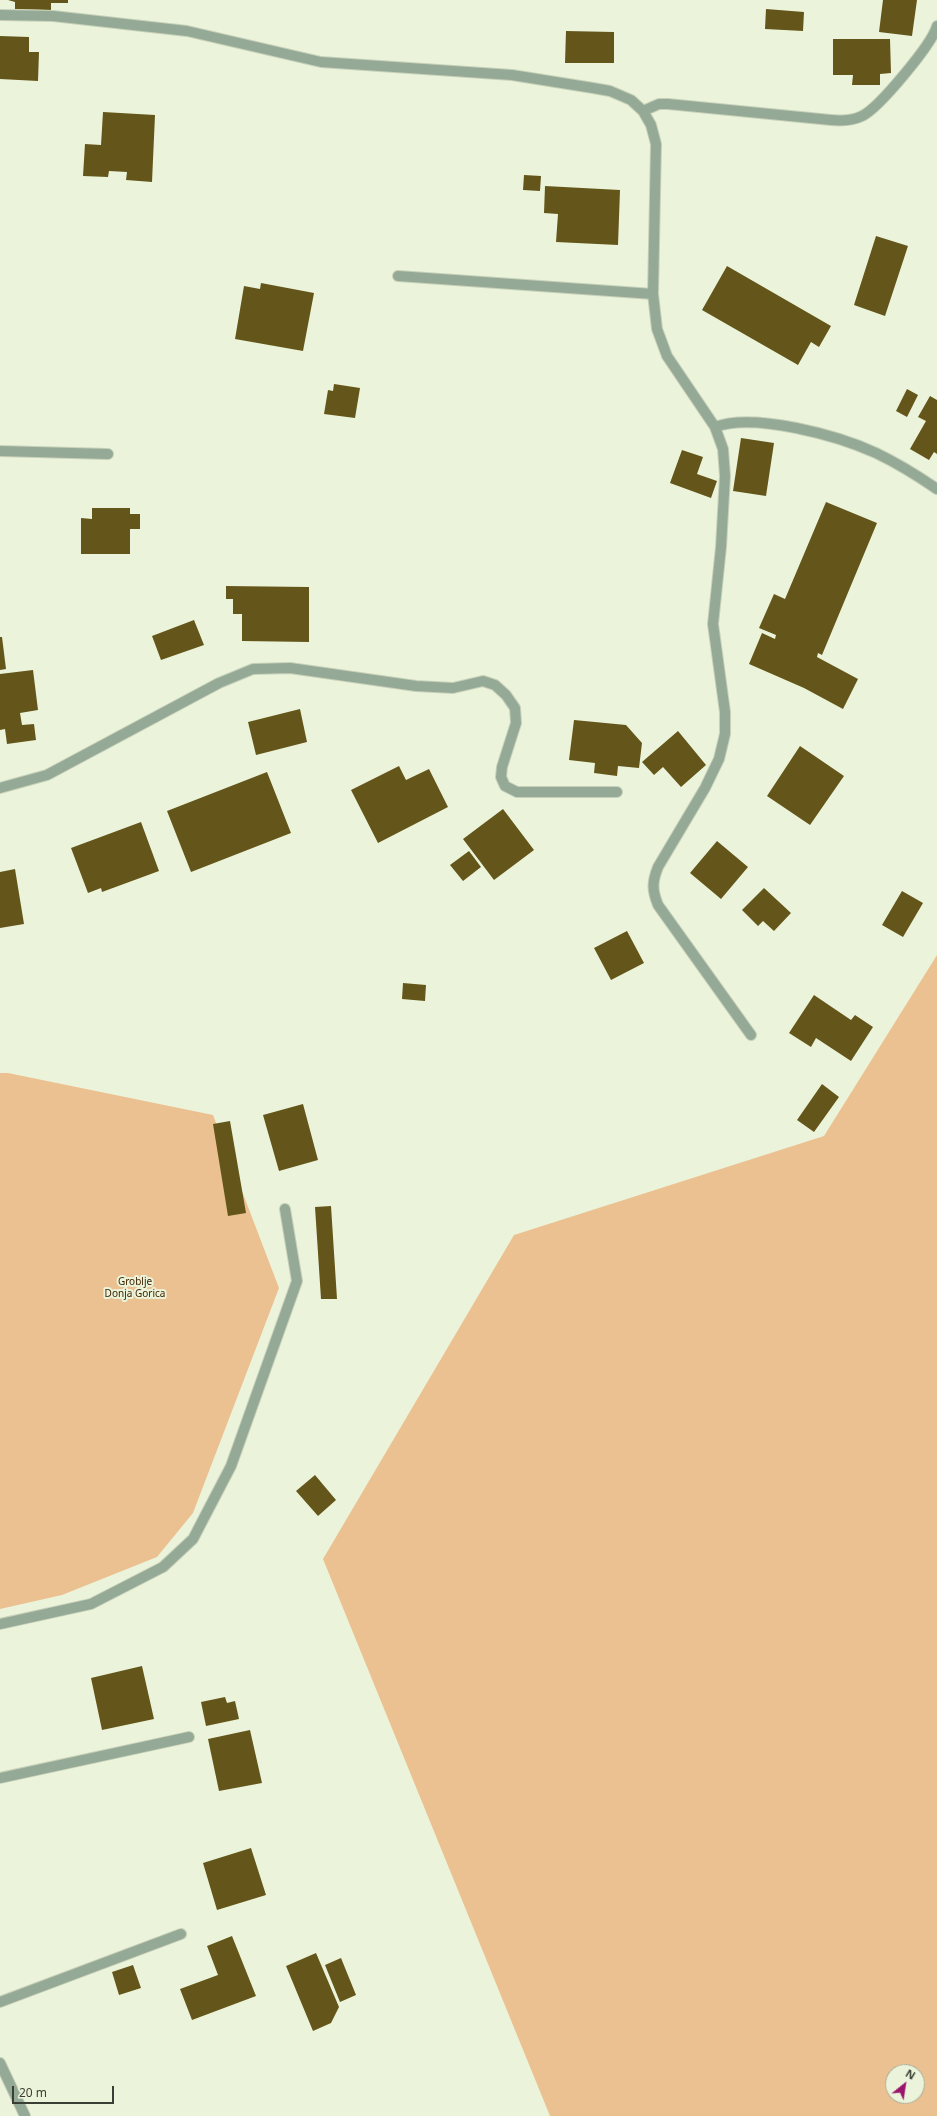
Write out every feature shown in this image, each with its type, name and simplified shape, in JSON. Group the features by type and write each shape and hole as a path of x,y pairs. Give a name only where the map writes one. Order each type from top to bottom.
{"street":[{"path":"0,15 53,16 187,31 321,62 526,77 610,91 631,100 643,111 651,125 656,144 653,294 657,329 667,356 715,426 723,449 725,476 721,547 713,624 725,712 725,734 719,759 705,788 658,867 653,880 653,891 658,905 751,1035"},
{"path":"643,111 659,104 668,104 831,120 855,119 874,107 925,48 935,33 937,26"},
{"path":"398,276 653,294"},
{"path":"715,426 737,422 782,425 833,437 876,453 937,489"},
{"path":"0,451 108,454"},
{"path":"0,788 47,775 219,683 253,669 290,668 416,686 453,688 483,681 496,685 506,695 515,708 516,723 502,767 501,777 505,786 517,792 617,792"},
{"path":"0,1624 91,1604 163,1567 193,1539 231,1466 297,1281 285,1209"},
{"path":"0,1778 189,1736"},
{"path":"0,2002 180,1934"},
{"path":"0,2063 25,2116"}],"green space":[{"path":"937,955 937,2116 550,2116 323,1559 514,1235 824,1136"},
{"name":"Groblje Donja Gorica","path":"0,1073 8,1073 213,1115 279,1288 193,1513 157,1557 62,1595 0,1609"}],"building":[{"path":"8,0 68,0 68,3 51,3 51,10 15,9 15,2"},
{"path":"883,0 917,0 912,36 879,32"},
{"path":"766,9 804,12 803,31 765,29"},
{"path":"566,31 614,32 614,63 565,63"},
{"path":"0,36 29,37 29,52 39,52 38,81 0,79"},
{"path":"833,39 890,39 891,73 880,74 880,85 852,85 853,75 833,75"},
{"path":"103,112 155,115 152,182 126,180 127,172 109,171 108,177 83,176 85,144 101,145"},
{"path":"524,175 541,176 540,191 523,190"},
{"path":"545,186 620,190 618,245 556,242 558,214 544,213"},
{"path":"876,236 908,246 885,316 854,305"},
{"path":"727,266 831,326 819,347 811,342 798,365 702,310"},
{"path":"261,283 314,293 303,351 235,339 244,286 260,289"},
{"path":"334,384 360,388 355,418 324,414 328,390 333,391"},
{"path":"907,389 918,395 907,417 896,411"},
{"path":"930,396 937,400 937,454 934,452 929,460 910,449 926,421 918,417"},
{"path":"741,438 774,443 766,496 733,491"},
{"path":"682,450 703,457 697,474 717,481 711,498 670,483"},
{"path":"826,502 877,523 822,655 818,653 817,657 858,679 843,709 804,688 749,664 762,633 775,639 776,635 759,628 774,594 785,599"},
{"path":"92,508 130,508 130,514 140,514 140,529 130,529 130,554 81,554 81,518 92,519"},
{"path":"226,586 309,587 309,642 242,641 242,614 233,614 233,599 226,599"},
{"path":"194,620 204,645 161,660 152,636"},
{"path":"0,637 2,637 6,669 0,670"},
{"path":"33,670 38,710 20,713 22,725 34,724 36,740 7,744 5,729 0,730 0,674"},
{"path":"300,709 307,742 256,755 248,722"},
{"path":"574,720 626,725 642,743 639,768 618,766 617,776 594,773 595,763 569,760"},
{"path":"678,731 706,765 681,787 663,767 654,775 642,762"},
{"path":"800,746 844,776 810,825 767,796"},
{"path":"399,766 406,780 429,769 448,807 378,843 351,790"},
{"path":"267,772 291,833 191,872 167,811"},
{"path":"503,809 534,850 494,880 463,839"},
{"path":"141,822 159,871 102,892 101,888 88,893 71,848"},
{"path":"717,841 748,867 721,899 690,873"},
{"path":"469,851 481,867 463,881 450,865"},
{"path":"15,869 24,924 0,928 0,872"},
{"path":"764,888 791,913 774,931 763,921 758,926 742,910"},
{"path":"902,891 923,903 903,937 882,925"},
{"path":"627,931 644,963 611,980 594,948"},
{"path":"403,983 426,985 425,1001 402,999"},
{"path":"814,995 851,1020 855,1015 873,1027 851,1061 816,1038 811,1047 789,1033"},
{"path":"822,1084 839,1097 814,1132 797,1120"},
{"path":"303,1104 318,1160 279,1171 263,1115"},
{"path":"230,1121 246,1213 228,1216 213,1124"},
{"path":"331,1206 337,1299 321,1299 315,1207"},
{"path":"315,1475 336,1500 318,1516 296,1491"},
{"path":"142,1666 154,1719 102,1730 91,1678"},
{"path":"225,1697 227,1703 235,1701 239,1719 206,1726 201,1702"},
{"path":"250,1730 262,1783 219,1791 208,1739"},
{"path":"251,1848 266,1895 217,1910 203,1863"},
{"path":"232,1936 256,1996 192,2020 180,1989 218,1975 207,1946"},
{"path":"316,1953 339,2007 331,2023 313,2031 286,1966"},
{"path":"341,1958 356,1995 340,2002 325,1965"},
{"path":"133,1965 141,1988 119,1995 112,1972"}]}
